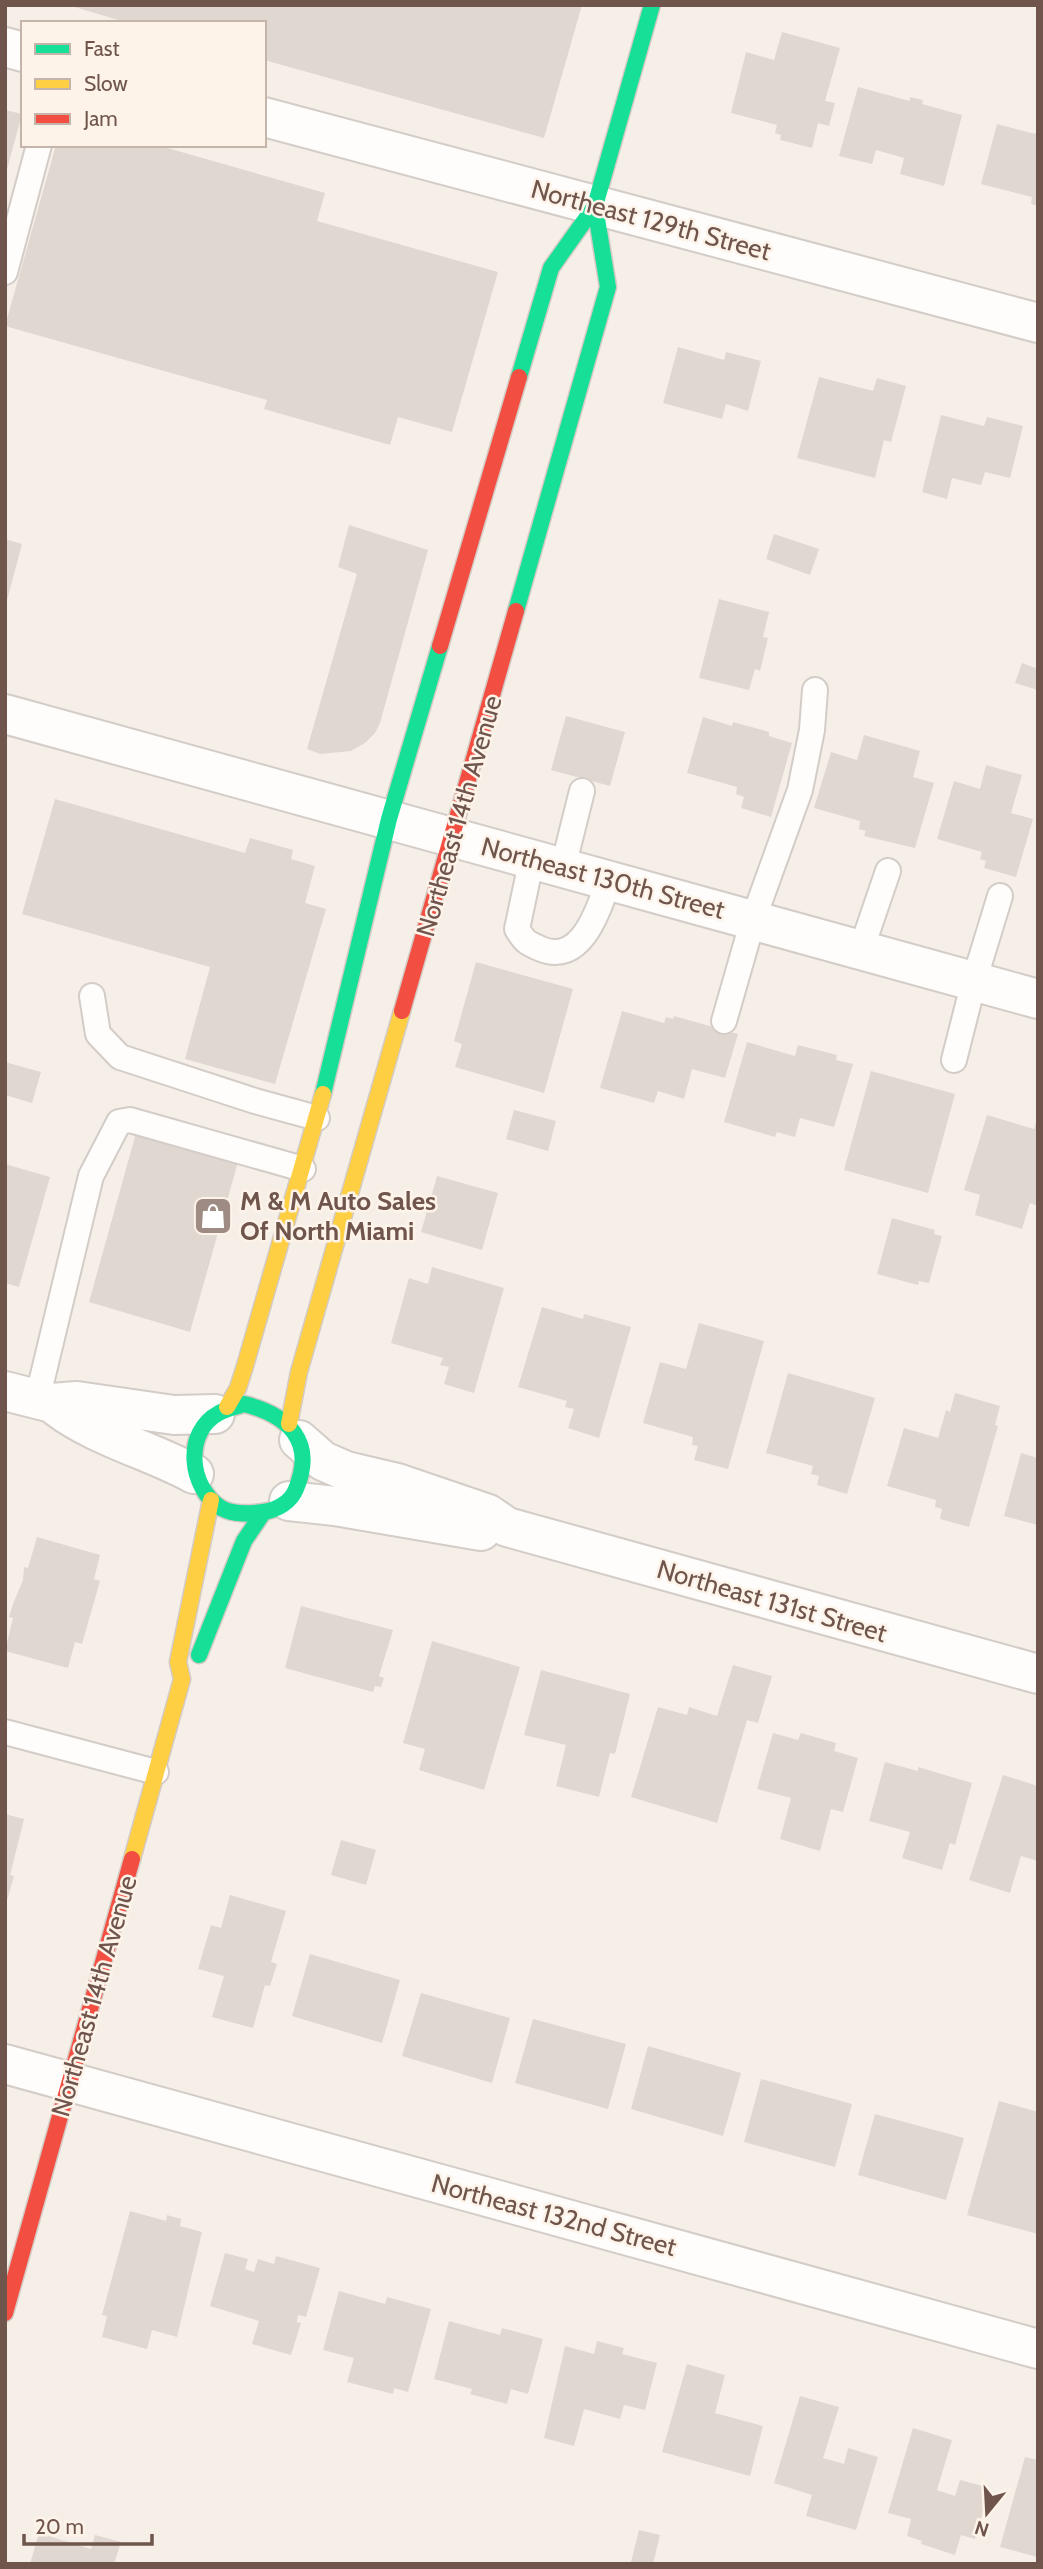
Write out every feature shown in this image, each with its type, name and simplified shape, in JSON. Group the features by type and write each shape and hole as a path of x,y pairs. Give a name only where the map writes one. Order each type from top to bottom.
{"street":[{"name":"Northeast 14th Avenue","path":"221,1411 238,1388 303,1169 389,820 551,268 595,206 652,5"},
{"name":"Northeast 129th Street","path":"266,118 1038,323"},
{"name":"Northeast 14th Avenue","path":"294,1432 299,1372 608,288 595,206"},
{"name":"Northeast 130th Street","path":"5,714 1038,999"},
{"path":"31,1398 77,1401 174,1415 221,1411 244,1405 262,1407 294,1432 303,1455 301,1473 296,1489 276,1507 230,1511 166,1459 74,1420 31,1398"},
{"path":"202,1487 192,1460 195,1444 202,1427 221,1411"},
{"name":"Northeast 131st Street","path":"294,1432 323,1461 488,1514 507,1527 1038,1674"},
{"name":"Northeast 14th Avenue","path":"5,2313 182,1679 178,1662 202,1487"},
{"name":"Northeast 131st Street","path":"276,1507 335,1506 485,1531 507,1527"},
{"name":"Northeast 14th Avenue","path":"182,1679 194,1668 244,1541 276,1507"},
{"name":"Northeast 132nd Street","path":"5,2064 1038,2349"}],"lane":[{"path":"5,272 38,147"},
{"path":"723,1021 754,920 800,790 812,730 815,690"},
{"path":"582,791 517,929 526,943 550,953 566,950 579,941 593,923 610,880"},
{"path":"860,950 888,871"},
{"path":"954,1059 1000,896"},
{"path":"92,996 98,1034 120,1057 254,1101 317,1118"},
{"path":"31,1398 91,1176 119,1122 130,1120 303,1169"},
{"path":"5,1731 156,1772"}],"building":[{"path":"68,5 582,5 544,138 266,61 266,21 121,21"},
{"path":"782,32 840,48 825,101 835,103 829,126 818,123 812,148 780,140 781,135 775,133 777,125 731,113 746,52 774,60"},
{"path":"858,87 910,101 910,97 923,100 922,104 962,115 944,186 900,174 904,158 876,150 872,164 839,156"},
{"path":"5,110 21,114 21,118 5,173"},
{"path":"997,124 1035,134 1038,128 1038,206 1031,204 1032,197 981,184"},
{"path":"55,147 164,147 325,193 317,221 498,272 452,432 398,417 390,445 264,409 267,400 5,326"},
{"path":"678,347 724,360 726,352 761,361 748,411 726,404 722,419 663,403"},
{"path":"819,377 873,391 877,378 906,386 891,442 884,440 875,478 797,458"},
{"path":"941,415 984,426 987,417 1023,426 1010,478 985,472 981,485 952,478 947,499 922,492"},
{"path":"349,525 428,550 375,733 351,751 320,754 307,749 357,574 338,567"},
{"path":"774,534 819,549 810,575 766,559"},
{"path":"5,539 22,544 6,604 5,604"},
{"path":"719,599 769,612 763,637 768,638 760,671 755,669 749,690 699,678"},
{"path":"1022,663 1038,669 1038,690 1015,683"},
{"path":"566,716 625,732 610,786 551,770"},
{"path":"703,717 732,726 733,722 769,732 769,736 792,743 771,817 741,808 744,797 736,794 737,787 687,773"},
{"path":"864,735 920,751 913,777 934,783 915,848 864,836 866,831 859,829 860,821 814,808 831,752 857,760"},
{"path":"986,765 1022,775 1011,813 1033,819 1016,877 984,868 986,861 980,859 982,852 937,839 954,781 980,789"},
{"path":"55,799 245,853 250,838 293,850 291,859 315,866 305,903 326,909 275,1084 185,1059 210,967 22,914"},
{"path":"476,962 573,989 544,1093 455,1067 462,1044 454,1041"},
{"path":"622,1011 664,1023 666,1017 673,1019 674,1016 738,1034 725,1078 692,1069 684,1099 658,1091 654,1103 600,1088"},
{"path":"747,1042 795,1056 798,1045 837,1055 836,1060 853,1064 834,1127 800,1118 795,1137 777,1132 775,1137 724,1122"},
{"path":"5,1062 41,1072 32,1103 5,1095"},
{"path":"871,1071 955,1094 928,1193 844,1170"},
{"path":"514,1110 556,1121 548,1151 506,1139"},
{"path":"987,1115 1034,1129 1038,1116 1038,1206 1030,1203 1022,1229 975,1215 980,1195 964,1190"},
{"path":"136,1133 238,1162 190,1332 89,1302"},
{"path":"5,1164 50,1177 19,1287 5,1283"},
{"path":"437,1176 498,1193 482,1250 421,1232"},
{"path":"892,1218 935,1230 934,1234 942,1236 929,1283 919,1281 918,1285 877,1274"},
{"path":"432,1267 504,1288 474,1393 444,1384 449,1367 440,1365 443,1358 391,1343 409,1278 428,1284"},
{"path":"542,1307 583,1319 584,1314 631,1327 599,1438 568,1428 574,1409 565,1407 567,1401 518,1387"},
{"path":"699,1323 764,1341 728,1469 694,1460 698,1446 692,1445 693,1437 643,1423 660,1362 686,1369"},
{"path":"788,1373 875,1398 847,1494 817,1485 819,1476 811,1474 813,1466 766,1453"},
{"path":"955,1393 1000,1406 995,1425 998,1426 969,1527 940,1519 942,1509 935,1507 936,1500 887,1486 904,1428 938,1438 946,1410 950,1412"},
{"path":"1021,1453 1038,1458 1038,1525 1004,1516"},
{"path":"37,1537 100,1555 94,1579 100,1581 82,1644 75,1642 68,1668 5,1651 13,1618 9,1617 23,1580 24,1567 28,1568"},
{"path":"301,1606 393,1630 379,1676 384,1678 381,1687 375,1686 373,1692 285,1668"},
{"path":"432,1641 520,1667 484,1790 419,1770 425,1749 403,1743"},
{"path":"733,1665 772,1676 758,1723 747,1720 717,1823 631,1797 658,1707 687,1715 689,1707 717,1716"},
{"path":"541,1670 630,1694 615,1754 610,1753 599,1797 556,1786 566,1745 524,1735"},
{"path":"773,1733 798,1740 801,1733 836,1743 834,1751 858,1758 843,1812 831,1809 820,1851 780,1839 791,1798 757,1789"},
{"path":"885,1762 918,1771 918,1767 972,1783 955,1845 950,1843 942,1870 902,1858 910,1832 869,1821"},
{"path":"1003,1775 1038,1786 1038,1861 1021,1856 1010,1893 969,1880"},
{"path":"5,1814 24,1819 6,1904"},
{"path":"341,1840 376,1850 366,1885 331,1875"},
{"path":"230,1895 286,1911 271,1962 277,1964 270,1986 265,1985 253,2028 212,2017 224,1976 198,1969 211,1925 221,1928"},
{"path":"310,1954 400,1980 382,2043 292,2016"},
{"path":"421,1993 510,2018 492,2083 402,2056"},
{"path":"533,2019 626,2044 608,2109 515,2083"},
{"path":"648,2046 741,2073 723,2136 631,2109"},
{"path":"761,2079 852,2104 835,2167 744,2142"},
{"path":"999,2101 1038,2112 1038,2234 967,2215"},
{"path":"875,2114 964,2138 946,2200 858,2175"},
{"path":"130,2211 166,2221 167,2215 181,2219 180,2226 202,2232 177,2337 152,2330 147,2349 102,2337 107,2316 102,2315"},
{"path":"225,2253 248,2259 245,2269 254,2272 258,2259 274,2264 276,2256 320,2268 306,2317 298,2315 297,2322 301,2323 291,2355 252,2344 259,2321 210,2306"},
{"path":"339,2291 385,2304 387,2297 431,2309 408,2392 394,2388 393,2394 347,2382 354,2358 323,2350"},
{"path":"449,2321 500,2335 502,2328 543,2339 528,2394 511,2389 507,2404 470,2394 472,2389 434,2379"},
{"path":"597,2341 624,2348 622,2354 657,2363 645,2410 624,2405 620,2419 584,2409 574,2446 544,2438 565,2346 594,2354"},
{"path":"687,2364 725,2375 715,2413 763,2426 750,2476 662,2452"},
{"path":"800,2396 839,2407 823,2458 844,2464 848,2448 878,2457 856,2530 806,2516 812,2495 774,2483"},
{"path":"913,2428 952,2440 937,2490 955,2496 960,2480 990,2488 975,2539 961,2535 955,2555 921,2544 922,2541 907,2536 911,2519 888,2513"},
{"path":"1025,2457 1038,2460 1038,2564 1035,2564 1037,2557 1000,2547"},
{"path":"639,2530 660,2535 653,2564 631,2562"},
{"path":"39,2533 91,2549 95,2535 121,2542 114,2564 30,2564"}],"traffic: fast":[{"path":"519,377 551,268 595,206 652,5"},
{"path":"516,611 608,287 595,206"},
{"path":"323,1094 389,819 440,646"},
{"path":"244,1404 274,1415 294,1433 300,1444 301,1472 294,1494 278,1507 268,1511 242,1513 221,1508 210,1499 197,1474 195,1446 207,1422 219,1413 244,1404"},
{"path":"199,1655 244,1541 263,1513"}],"traffic: slow":[{"path":"289,1424 299,1372 402,1011"},
{"path":"227,1407 238,1388 245,1366 323,1094"},
{"path":"132,1859 182,1679 178,1662 211,1500"}],"traffic: jam":[{"path":"440,646 519,377"},
{"path":"402,1011 516,611"},
{"path":"5,2313 132,1859"}],"place":[{"name":"M & M Auto Sales Of North Miami","path":"213,1216"}]}
